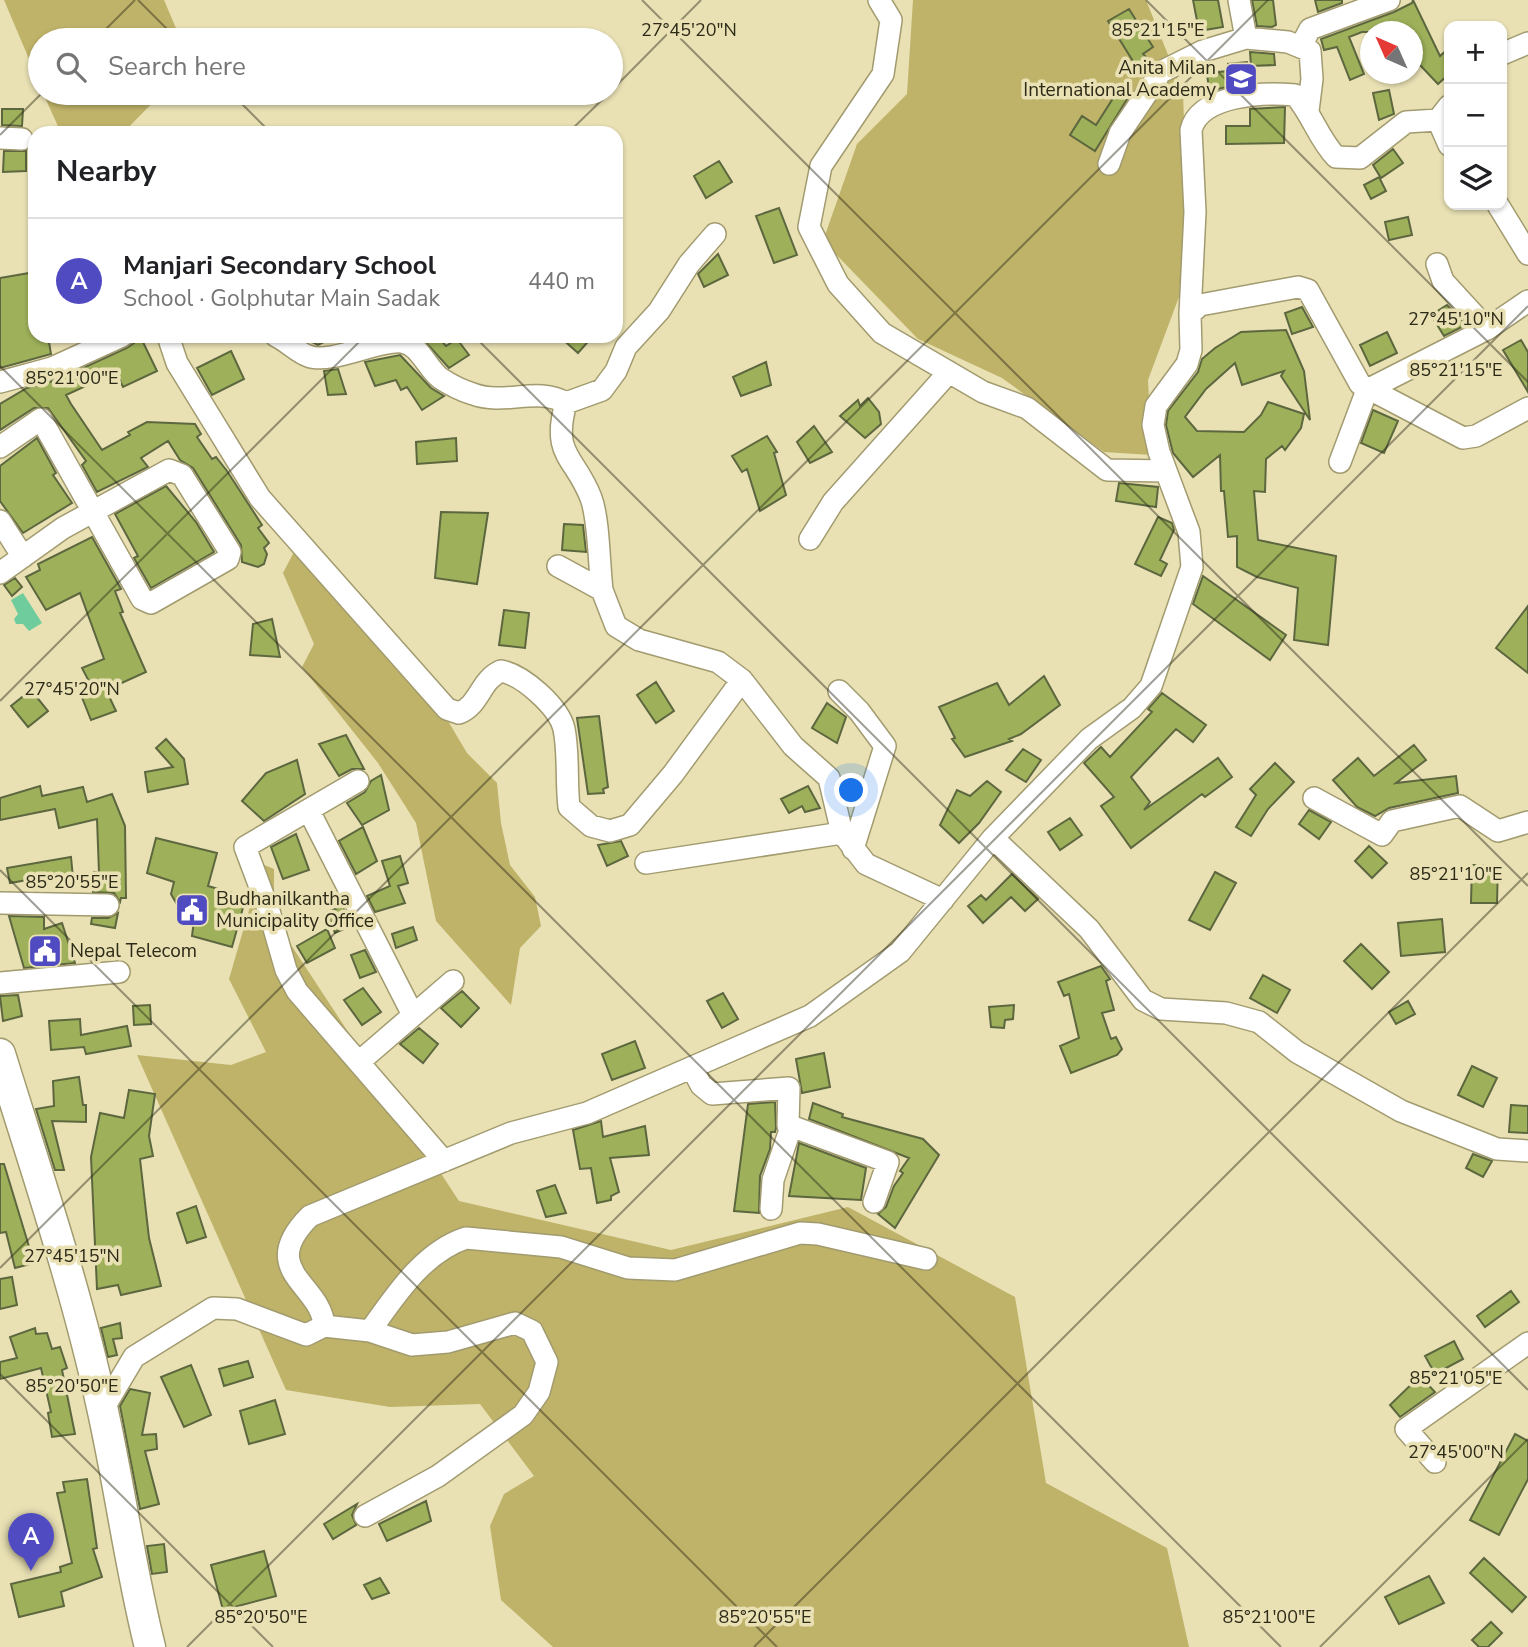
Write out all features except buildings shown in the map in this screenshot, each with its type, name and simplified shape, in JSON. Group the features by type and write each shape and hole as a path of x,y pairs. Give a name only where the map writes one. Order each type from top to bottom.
{"main road":[{"path":"0,1054 82,1324 103,1409 136,1590 150,1647"}],"street":[{"path":"879,0 891,20 883,74 821,166 809,227 838,285 882,333 983,392 1027,408 1107,470 1166,471"},
{"path":"1239,0 1246,38"},
{"path":"1301,46 1310,29 1389,0"},
{"path":"1109,164 1120,133 1161,72 1203,51 1246,38 1301,46 1310,51 1312,79 1308,111"},
{"path":"1507,52 1528,43"},
{"path":"324,1326 324,1317 297,1281 289,1265 289,1252 300,1226 310,1216 512,1133 587,1114 810,1016 856,986 900,952 993,838 1088,739 1132,708 1151,686 1192,567 1189,532 1166,471 1153,425 1156,406 1187,364 1191,350 1195,212 1193,121 1204,109 1245,94 1295,95 1308,111 1322,142 1336,157 1360,158 1406,122 1444,113"},
{"path":"0,138 22,139"},
{"path":"1501,210 1528,254"},
{"path":"566,403 603,390 616,371 626,347 659,311 689,264 715,233"},
{"path":"1437,264 1443,281 1487,328"},
{"path":"1190,314 1200,305 1298,287 1308,290 1360,384 1367,390 1464,438 1476,436 1528,408"},
{"path":"1340,463 1367,390 1487,328 1528,301"},
{"path":"0,382 52,368 107,343"},
{"path":"170,343 177,363 260,498 447,709 459,713 471,708 491,675 501,671 523,678 537,691 564,726 569,807 591,826 610,831 630,825 673,774 742,680"},
{"path":"287,343 309,357 358,353 377,344 390,343"},
{"path":"405,343 415,349 438,377 471,394 493,400 551,394 566,403"},
{"path":"810,539 833,502 949,372"},
{"path":"566,403 560,435 564,452 591,499 602,590 615,626 639,640 718,662 742,680 793,746 830,778 848,841 866,864 943,900"},
{"path":"0,447 41,419 95,510 142,599 151,603 229,559 230,552 226,542 177,471 169,470 95,510 63,528 0,573"},
{"path":"0,521 23,557"},
{"path":"558,566 602,590"},
{"path":"839,691 859,711 885,746 848,841"},
{"path":"358,780 245,846 269,911 286,970 297,991 444,1161"},
{"path":"1314,798 1382,835 1392,821 1460,806 1498,831 1528,822"},
{"path":"309,811 413,1015"},
{"path":"993,838 1089,929 1143,1000 1161,1009 1226,1013 1259,1022 1297,1052 1401,1111 1497,1149 1528,1151"},
{"path":"646,863 848,841"},
{"path":"0,903 108,905"},
{"path":"0,983 119,972"},
{"path":"359,1062 453,981"},
{"path":"692,1068 701,1085 712,1094 789,1088 788,1125 888,1162 874,1202"},
{"path":"771,1209 773,1180 792,1126"},
{"path":"370,1331 405,1282 453,1242 466,1237 561,1247 628,1268 675,1270 800,1233 817,1234 926,1259"},
{"path":"103,1409 134,1357 213,1308 237,1309 306,1335 324,1326 370,1331 412,1345 448,1342 515,1323 532,1331 547,1362 539,1392 523,1415 438,1476 365,1516"},
{"path":"1435,1462 1406,1429 1528,1343"}],"shaded area":[{"path":"4,0 164,0 176,28 28,28 28,57"},
{"path":"913,0 1146,0 1183,92 1189,270 1148,380 1152,455 1104,452 1002,378 918,339 823,241 857,144 907,94"},
{"path":"48,105 150,105 130,126 58,126"},
{"path":"295,550 387,644 398,672 407,668 442,711 467,753 497,783 501,823 510,865 535,897 541,926 520,948 511,1005 436,921 416,823 378,763 302,667 314,644 283,573"},
{"path":"23,593 42,623 29,631 23,624 16,624 14,619 18,614 11,600"},
{"path":"257,862 274,869 274,919 459,1201 671,1250 848,1207 1015,1297 1046,1483 1167,1548 1189,1647 553,1647 501,1600 490,1526 504,1494 534,1476 480,1404 390,1407 286,1390 137,1055 231,1065 266,1052 229,979 254,893"}],"place":[{"name":"Anita Milan International Academy","path":"1241,79"},
{"name":"Budhanilkantha Municipality Office","path":"192,910"},
{"name":"Nepal Telecom","path":"45,951"},
{"name":"Manjari Secondary School","path":"31,1571"}]}
